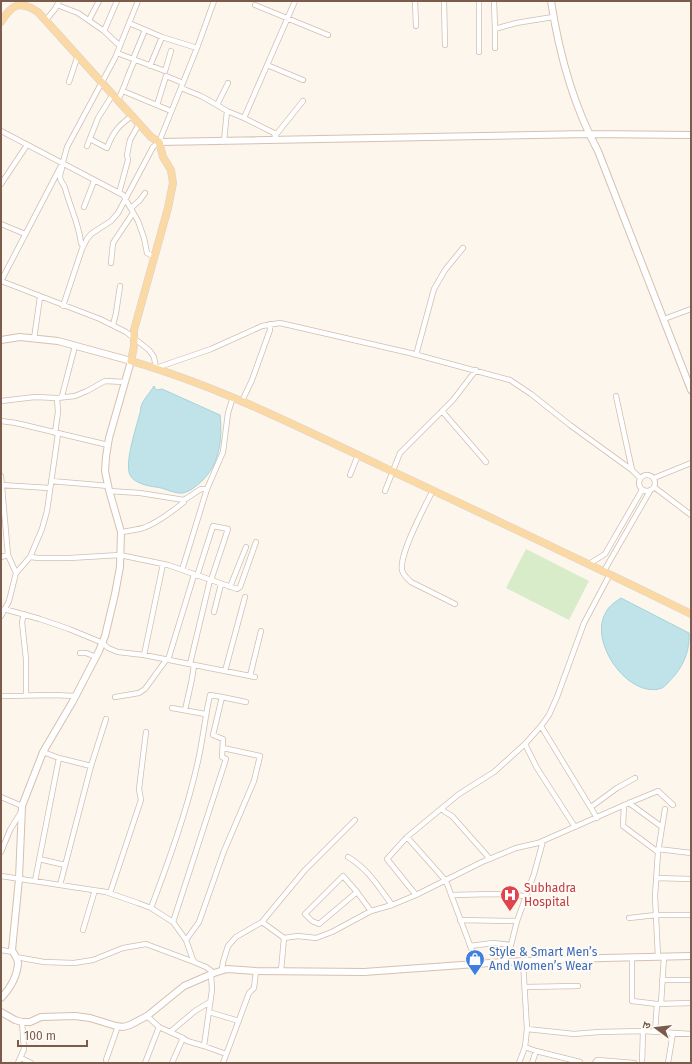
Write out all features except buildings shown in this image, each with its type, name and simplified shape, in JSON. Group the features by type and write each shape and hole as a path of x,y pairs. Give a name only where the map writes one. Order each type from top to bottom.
{"main road":[{"path":"550,1 561,54 589,134 598,151 691,390"},
{"path":"1,22 12,8 21,3 26,3 31,6 46,20 139,124 158,142 163,157 171,170 173,183 168,208 134,330 131,361 108,445 105,471 121,532 120,567 115,594 107,631 96,657 43,752 21,809 18,904 13,936 14,955 18,962 14,980 1,998"},
{"path":"158,142 224,141 276,138 589,134 691,136"},
{"path":"1,340 20,337 58,341 156,368 233,397 607,572 691,614"},
{"path":"1,1012 15,1020 22,1022 30,1022 41,1017 75,1016 90,1018 118,1026 130,1026 147,1016 184,986 212,973 227,969 256,972 364,972 504,962 691,956"}],"street":[{"path":"104,31 117,1"},
{"path":"84,246 74,214 66,196 65,186 61,183 60,177 63,162 67,147 117,53 138,1"},
{"path":"63,306 84,246 91,234 111,221 118,213 153,147 158,142 198,48 214,1"},
{"path":"244,118 287,17 296,1"},
{"path":"415,1 416,26"},
{"path":"444,1 445,45"},
{"path":"479,1 479,52"},
{"path":"494,1 495,48"},
{"path":"89,20 97,2"},
{"path":"46,20 58,3 89,20 104,31 120,46"},
{"path":"255,5 287,17 328,36"},
{"path":"495,29 516,23 553,17"},
{"path":"129,23 162,37 198,48"},
{"path":"88,146 104,107 123,91 125,81 145,30"},
{"path":"150,66 162,37"},
{"path":"117,53 165,72 171,51"},
{"path":"68,82 78,55"},
{"path":"267,65 303,80"},
{"path":"157,105 166,76 184,83"},
{"path":"217,105 228,83"},
{"path":"181,88 201,96 227,111 274,133 276,138 303,101"},
{"path":"123,91 171,111"},
{"path":"224,141 227,111"},
{"path":"90,139 107,148 113,132 132,116"},
{"path":"118,192 128,160 127,155 130,140 139,124"},
{"path":"1,131 27,146 63,162 123,195 142,232 147,253 154,257"},
{"path":"1,184 27,146"},
{"path":"63,162 1,281 113,325 126,332 149,350 154,357 156,368 211,349 262,326 280,323 297,326 476,370 510,380 531,394 570,425 632,470 640,478"},
{"path":"84,207 94,180"},
{"path":"111,263 113,243 132,210 145,193"},
{"path":"1,224 25,234"},
{"path":"416,355 434,289 445,270 463,248"},
{"path":"113,325 120,286"},
{"path":"34,338 40,297"},
{"path":"664,319 691,309"},
{"path":"242,401 252,380 270,330 270,324"},
{"path":"62,396 75,346"},
{"path":"385,491 394,472 400,453 453,400 476,370"},
{"path":"1,401 35,397 57,398 82,394 105,381 125,382"},
{"path":"616,396 632,470"},
{"path":"182,570 207,489 223,452 228,413 233,397"},
{"path":"1,616 9,601 16,573 30,557 42,529 47,511 58,412 57,398"},
{"path":"442,411 486,462"},
{"path":"1,421 16,422 108,445"},
{"path":"350,475 358,455"},
{"path":"654,478 691,463"},
{"path":"650,491 639,488 638,482 644,475 650,475 654,478"},
{"path":"1,476 8,555 16,573"},
{"path":"416,895 387,859 407,837 459,794 494,772 525,744 549,715 584,623 607,572 650,491 654,487 654,478"},
{"path":"51,481 184,500"},
{"path":"2,485 50,488"},
{"path":"654,487 691,514"},
{"path":"121,532 143,528 153,523 176,508 184,502 184,500 201,490 207,489"},
{"path":"433,490 408,543 402,570 406,578 411,582 455,604"},
{"path":"589,564 605,554 642,490"},
{"path":"115,697 139,693 145,689 167,660 213,526 228,529 211,580 192,665 192,679 185,710"},
{"path":"30,557 69,558 120,555 163,564 237,589 240,587 256,542"},
{"path":"230,587 246,547"},
{"path":"1,557 8,555"},
{"path":"144,655 163,564"},
{"path":"214,612 221,584"},
{"path":"226,671 245,597"},
{"path":"1,602 5,607 102,643 108,648 118,652 144,655 255,677"},
{"path":"24,614 22,622 26,659 26,695"},
{"path":"250,676 261,631"},
{"path":"80,653 86,653 96,657"},
{"path":"151,908 168,863 188,799 198,760 205,714 210,695 246,702"},
{"path":"1,696 75,696"},
{"path":"173,922 226,759 222,757 223,739 213,735 222,697"},
{"path":"172,708 205,714"},
{"path":"60,884 91,766 106,719"},
{"path":"541,726 598,818"},
{"path":"110,893 141,800 139,789 146,732"},
{"path":"525,744 537,768 575,827"},
{"path":"186,940 199,922 224,851 254,780 260,756 223,748"},
{"path":"43,752 59,758 91,766"},
{"path":"35,881 59,758"},
{"path":"591,807 617,788 635,778"},
{"path":"262,922 284,938 298,936 316,938 332,932 371,911 392,905 416,895 490,859 516,848 543,841 658,792 673,805"},
{"path":"1,797 21,809 1,852"},
{"path":"627,804 662,827"},
{"path":"627,804 623,826 658,851 691,853"},
{"path":"442,808 445,812 452,816 490,859"},
{"path":"655,1032 662,980 655,896 658,851 665,809"},
{"path":"222,970 228,946 236,937 262,922 305,870 355,820"},
{"path":"407,837 446,881 477,964"},
{"path":"504,962 511,945 517,921 543,841"},
{"path":"348,857 359,864 369,874 392,905"},
{"path":"39,859 65,865"},
{"path":"1,876 110,893 122,896 151,908 173,922 186,940 194,961"},
{"path":"357,892 319,924 312,921 305,914 343,876 357,892 371,911"},
{"path":"656,878 691,880"},
{"path":"83,930 94,890"},
{"path":"451,895 495,894 526,896"},
{"path":"629,918 691,915"},
{"path":"460,920 517,921"},
{"path":"281,971 284,938"},
{"path":"470,946 492,943 511,945"},
{"path":"1,950 14,955 55,964 93,960 123,948 146,944 194,961 212,973 212,990 204,1046"},
{"path":"632,957 632,1001 659,1004 691,1003"},
{"path":"519,1063 525,1047 527,1029 523,962"},
{"path":"223,1063 249,993 254,988 256,972"},
{"path":"662,980 691,980"},
{"path":"525,987 578,986"},
{"path":"170,1032 195,1011 210,1002"},
{"path":"208,1012 239,1022"},
{"path":"147,1016 159,1027 183,1038 226,1054"},
{"path":"22,1022 24,1049 20,1061 31,1063"},
{"path":"106,1060 118,1026"},
{"path":"145,1063 159,1027"},
{"path":"527,1029 574,1034 643,1031 691,1034"},
{"path":"642,1063 643,1031"},
{"path":"668,1063 672,1033"},
{"path":"172,1063 183,1038"},
{"path":"525,1047 581,1063"},
{"path":"532,1063 536,1051"},
{"path":"558,1063 560,1057"},
{"path":"595,1063 598,1060 634,1063"}],"green space":[{"path":"526,549 589,581 569,620 506,588"}],"water":[{"path":"154,386 156,390 162,389 220,415 220,444 214,463 204,479 193,488 183,493 176,493 141,484 134,480 130,475 130,453 141,408 143,401"},
{"path":"621,598 689,633 688,650 684,660 679,670 662,688 654,690 637,685 627,679 610,658 602,634 602,623 609,608"}],"place":[{"name":"Subhadra Hospital","path":"510,912"},
{"name":"Style & Smart Men’s And Women’s Wear","path":"475,976"}]}
